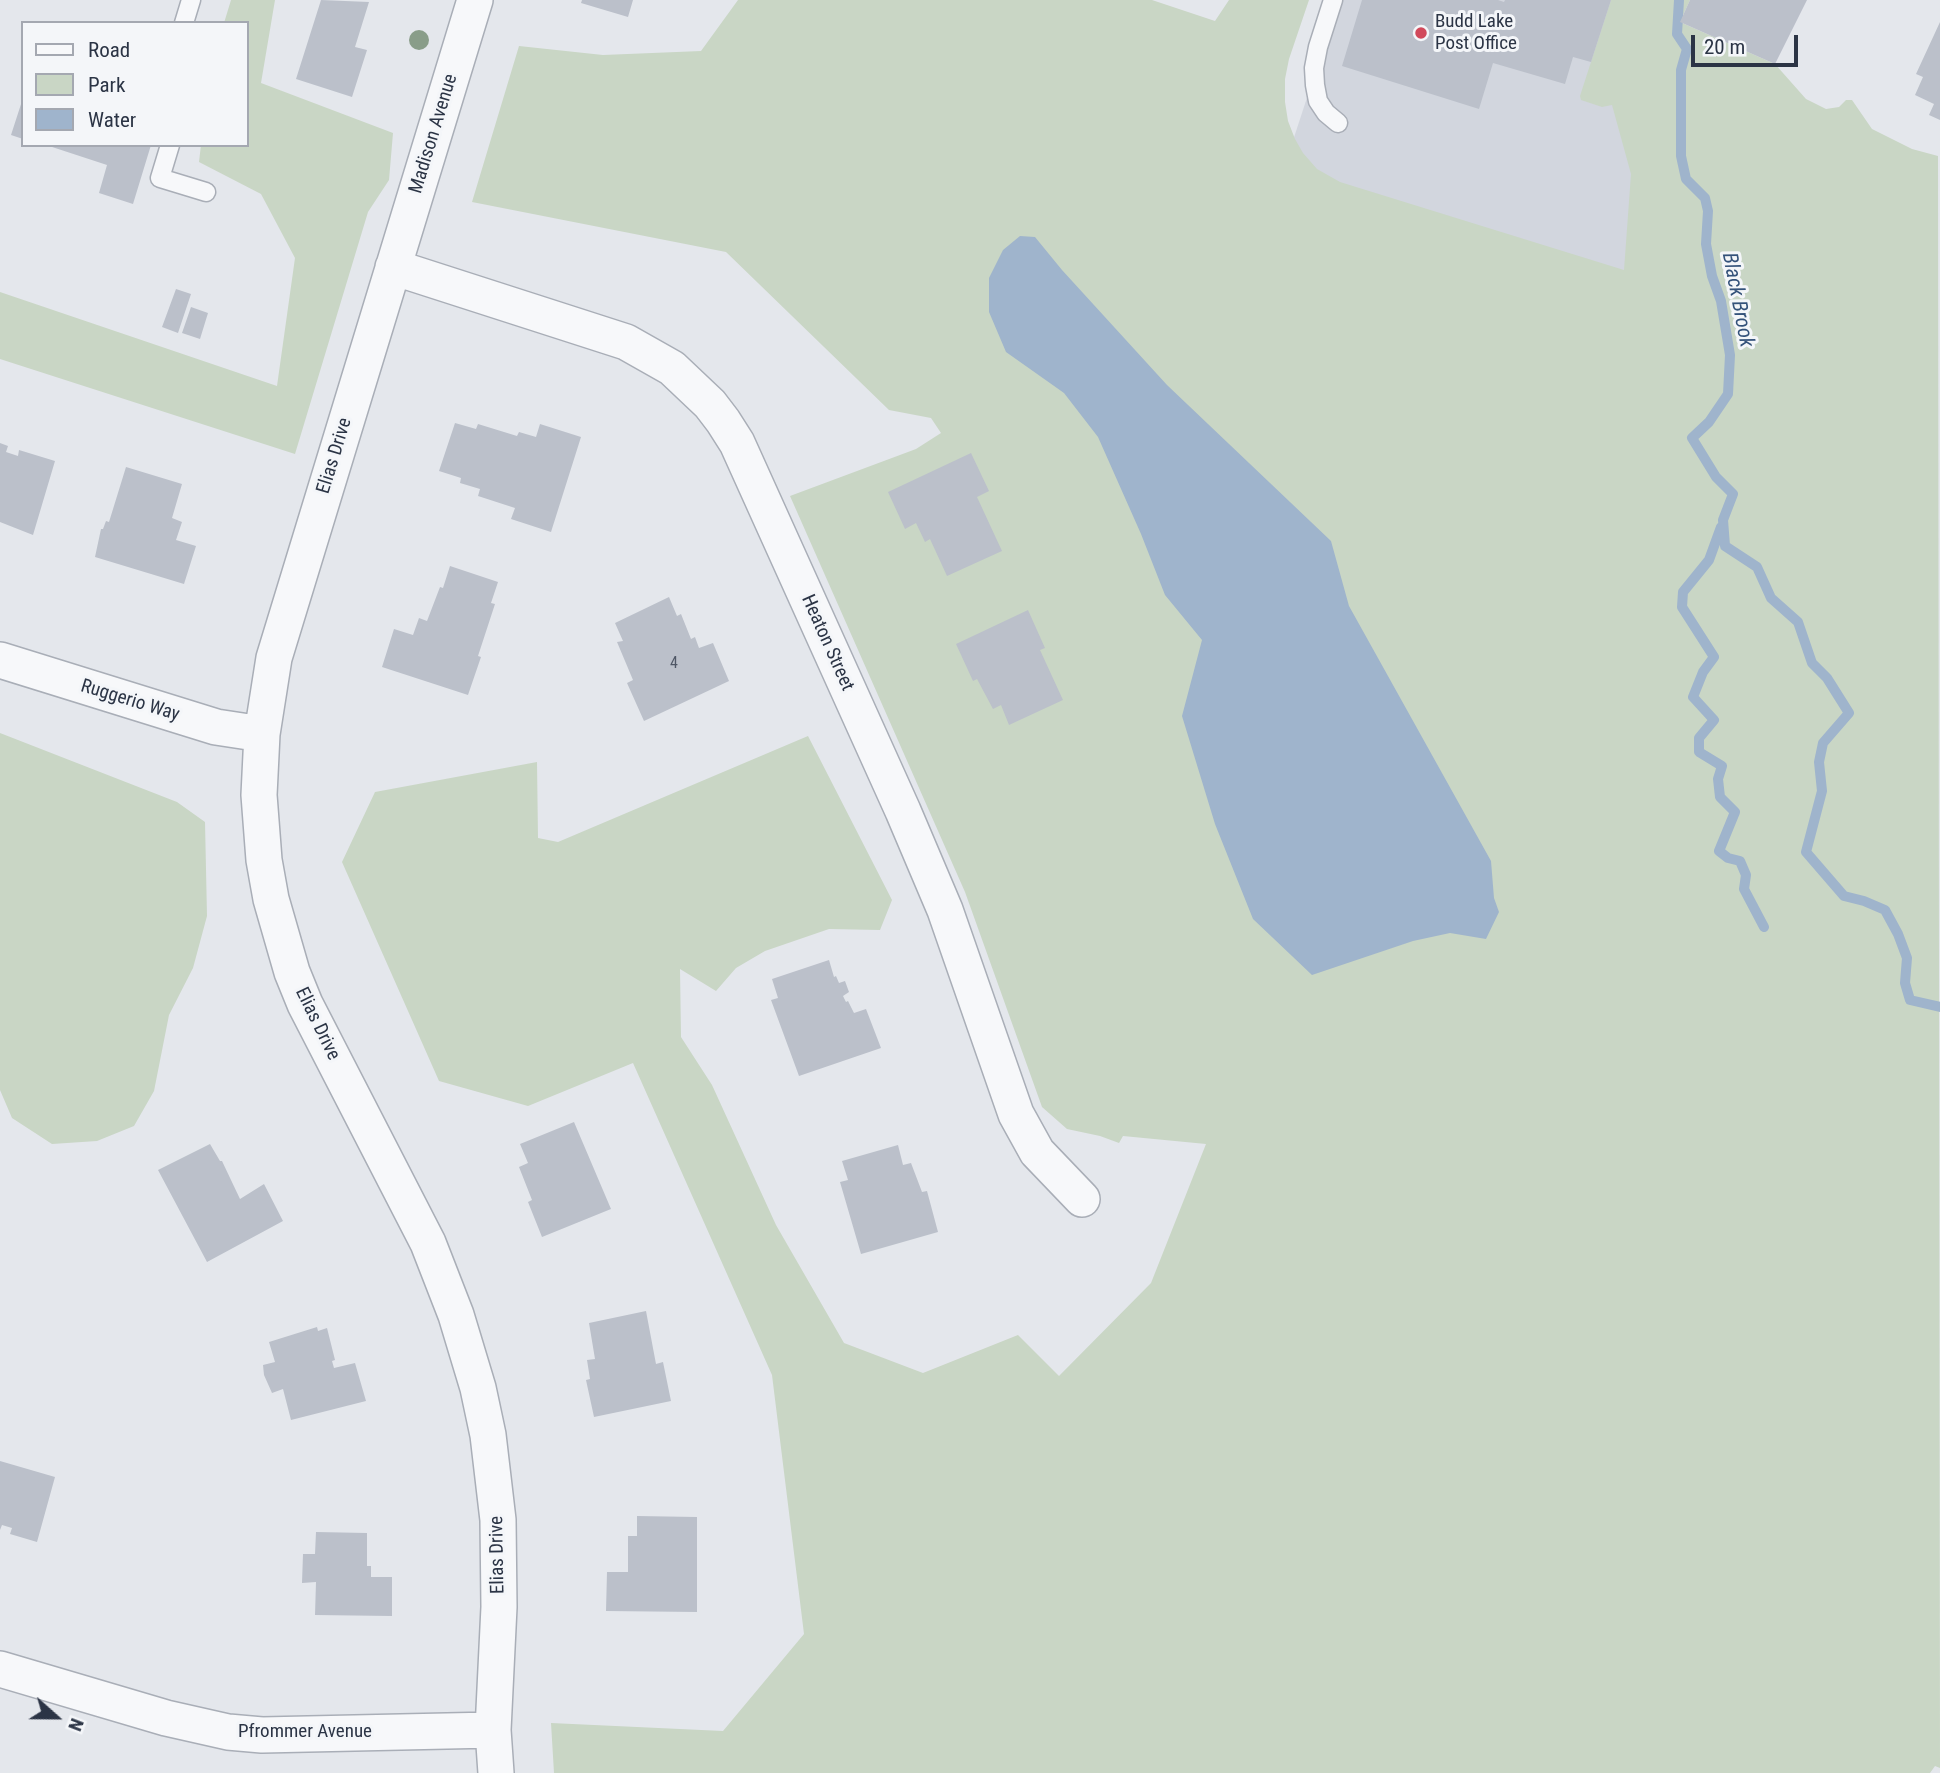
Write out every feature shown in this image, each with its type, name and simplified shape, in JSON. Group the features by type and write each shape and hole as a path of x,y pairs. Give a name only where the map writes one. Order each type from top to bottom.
{"street":[{"name":"Madison Avenue","path":"393,267 475,0"},
{"name":"Elias Drive","path":"393,267 274,658 262,734 260,826 279,934 305,1004 428,1243 452,1303 478,1388 495,1482 499,1533 499,1607 493,1730 496,1773"},
{"name":"Heaton Street","path":"393,267 626,342 672,368 710,404 737,443 903,811 949,922 1016,1114 1037,1152 1082,1199"},
{"name":"Ruggerio Way","path":"0,660 216,727 262,734"},
{"name":"Pfrommer Avenue","path":"0,1669 166,1718 228,1732 262,1735 493,1730"}],"lane":[{"path":"185,21 191,0"},
{"path":"1333,0 1314,68 1318,101 1326,113 1338,123"},
{"path":"169,147 160,178 206,192"}],"shaded area":[{"path":"1339,0 1665,0 1629,274 1282,174"}],"green space":[{"path":"231,0 275,0 261,83 393,133 389,180 368,212 295,454 0,359 0,292 277,386 295,258 261,194 199,162 201,147 248,147 248,21 225,21"},
{"path":"738,0 1152,0 1215,21 1229,0 1309,0 1289,59 1285,79 1285,102 1295,139 1317,169 1340,182 1624,270 1631,174 1612,105 1602,107 1581,100 1580,96 1611,0 1690,0 1680,22 1775,64 1806,99 1826,109 1839,107 1846,100 1852,100 1872,129 1912,149 1938,156 1940,1768 1935,1766 1930,1773 554,1773 551,1723 723,1731 804,1634 772,1375 633,1063 528,1106 439,1081 342,862 375,792 537,762 538,838 558,842 808,736 892,900 880,930 829,929 765,951 736,968 716,991 680,969 681,1037 712,1085 776,1225 844,1343 923,1373 1018,1335 1059,1376 1151,1283 1206,1144 1123,1136 1119,1143 1067,1129 1042,1107 965,892 790,496 916,449 941,433 931,418 889,410 726,252 472,202 519,46 603,55 701,51"},
{"path":"0,733 177,802 205,822 207,916 193,968 169,1015 154,1091 134,1126 97,1141 52,1144 12,1118 0,1090"}],"water":[{"path":"1020,236 1035,237 1167,385 1331,541 1349,606 1491,861 1494,898 1499,912 1486,939 1450,933 1413,941 1312,975 1253,919 1215,824 1182,716 1202,640 1165,595 1098,437 1064,393 1006,352 989,312 989,278 1003,250"}],"building":[{"path":"321,0 369,2 355,47 367,50 352,97 296,79"},
{"path":"582,0 633,0 628,17 581,3"},
{"path":"1362,0 1611,0 1591,62 1573,57 1565,84 1493,63 1479,109 1342,66"},
{"path":"1690,0 1807,0 1775,64 1680,22"},
{"path":"1940,22 1940,120 1929,115 1934,104 1915,95 1923,77 1916,74"},
{"path":"21,104 21,138 11,135"},
{"path":"52,147 150,147 133,204 99,193 107,165"},
{"path":"176,289 191,294 178,333 162,327"},
{"path":"191,307 208,313 200,339 182,333"},
{"path":"455,423 476,429 478,424 517,436 519,432 536,437 540,424 581,437 551,532 511,519 515,508 478,496 480,489 460,483 461,478 439,471"},
{"path":"0,443 8,446 6,452 18,456 19,450 55,461 33,535 0,522"},
{"path":"971,453 989,491 977,497 1002,551 947,576 930,539 925,542 916,523 905,529 888,492"},
{"path":"126,467 182,484 172,518 182,522 176,540 196,546 184,584 95,557 101,529 106,521 109,522"},
{"path":"450,566 498,582 491,603 495,604 478,656 481,657 468,695 382,667 394,629 413,635 419,618 427,621"},
{"path":"669,597 677,616 681,614 691,639 695,637 699,648 713,643 729,681 644,721 627,683 633,680 617,642 623,641 615,623"},
{"path":"1028,610 1045,648 1040,650 1063,700 1009,725 1001,705 993,709 977,679 973,681 956,644"},
{"path":"829,960 834,977 836,976 839,983 845,981 849,992 843,996 854,1013 866,1009 881,1048 799,1076 771,1000 778,998 772,979"},
{"path":"574,1122 611,1209 542,1237 528,1202 532,1200 519,1167 528,1163 520,1144"},
{"path":"210,1144 222,1161 240,1199 264,1184 283,1221 207,1262 158,1170"},
{"path":"898,1145 903,1165 911,1163 922,1192 927,1191 938,1232 861,1254 840,1182 848,1180 842,1161"},
{"path":"646,1311 656,1364 663,1362 671,1401 594,1417 586,1380 590,1379 587,1360 595,1359 589,1323"},
{"path":"317,1327 318,1331 327,1328 335,1360 332,1361 334,1368 355,1363 366,1401 291,1420 283,1389 272,1393 264,1375 263,1365 275,1362 269,1342"},
{"path":"0,1461 55,1477 37,1542 10,1534 12,1528 2,1525 0,1530"},
{"path":"637,1516 697,1517 697,1612 606,1611 607,1572 628,1572 628,1536 637,1536"},
{"path":"316,1532 367,1533 367,1566 371,1566 371,1577 392,1577 392,1616 315,1615 316,1582 302,1583 303,1554 315,1554"}],"waterway":[{"name":"Black Brook","path":"1679,0 1677,34 1687,49 1681,70 1681,156 1686,179 1705,198 1708,211 1706,244 1712,276 1721,301 1730,355 1728,394 1709,422 1692,438 1716,477 1733,494 1723,520 1725,546 1757,567 1771,598 1798,622 1812,663 1827,678 1849,713 1823,743 1819,762 1822,791 1806,852 1844,896 1885,910 1907,958 1905,983 1910,1000 1940,1007"},
{"path":"1721,527 1709,560 1683,592 1682,607 1714,657 1703,672 1693,697 1714,720 1699,738 1699,752 1722,766 1718,779 1720,797 1735,812 1719,851 1728,858 1740,861 1746,875 1744,889 1764,927"}],"place":[{"name":"Budd Lake Post Office","path":"1421,33"}]}
